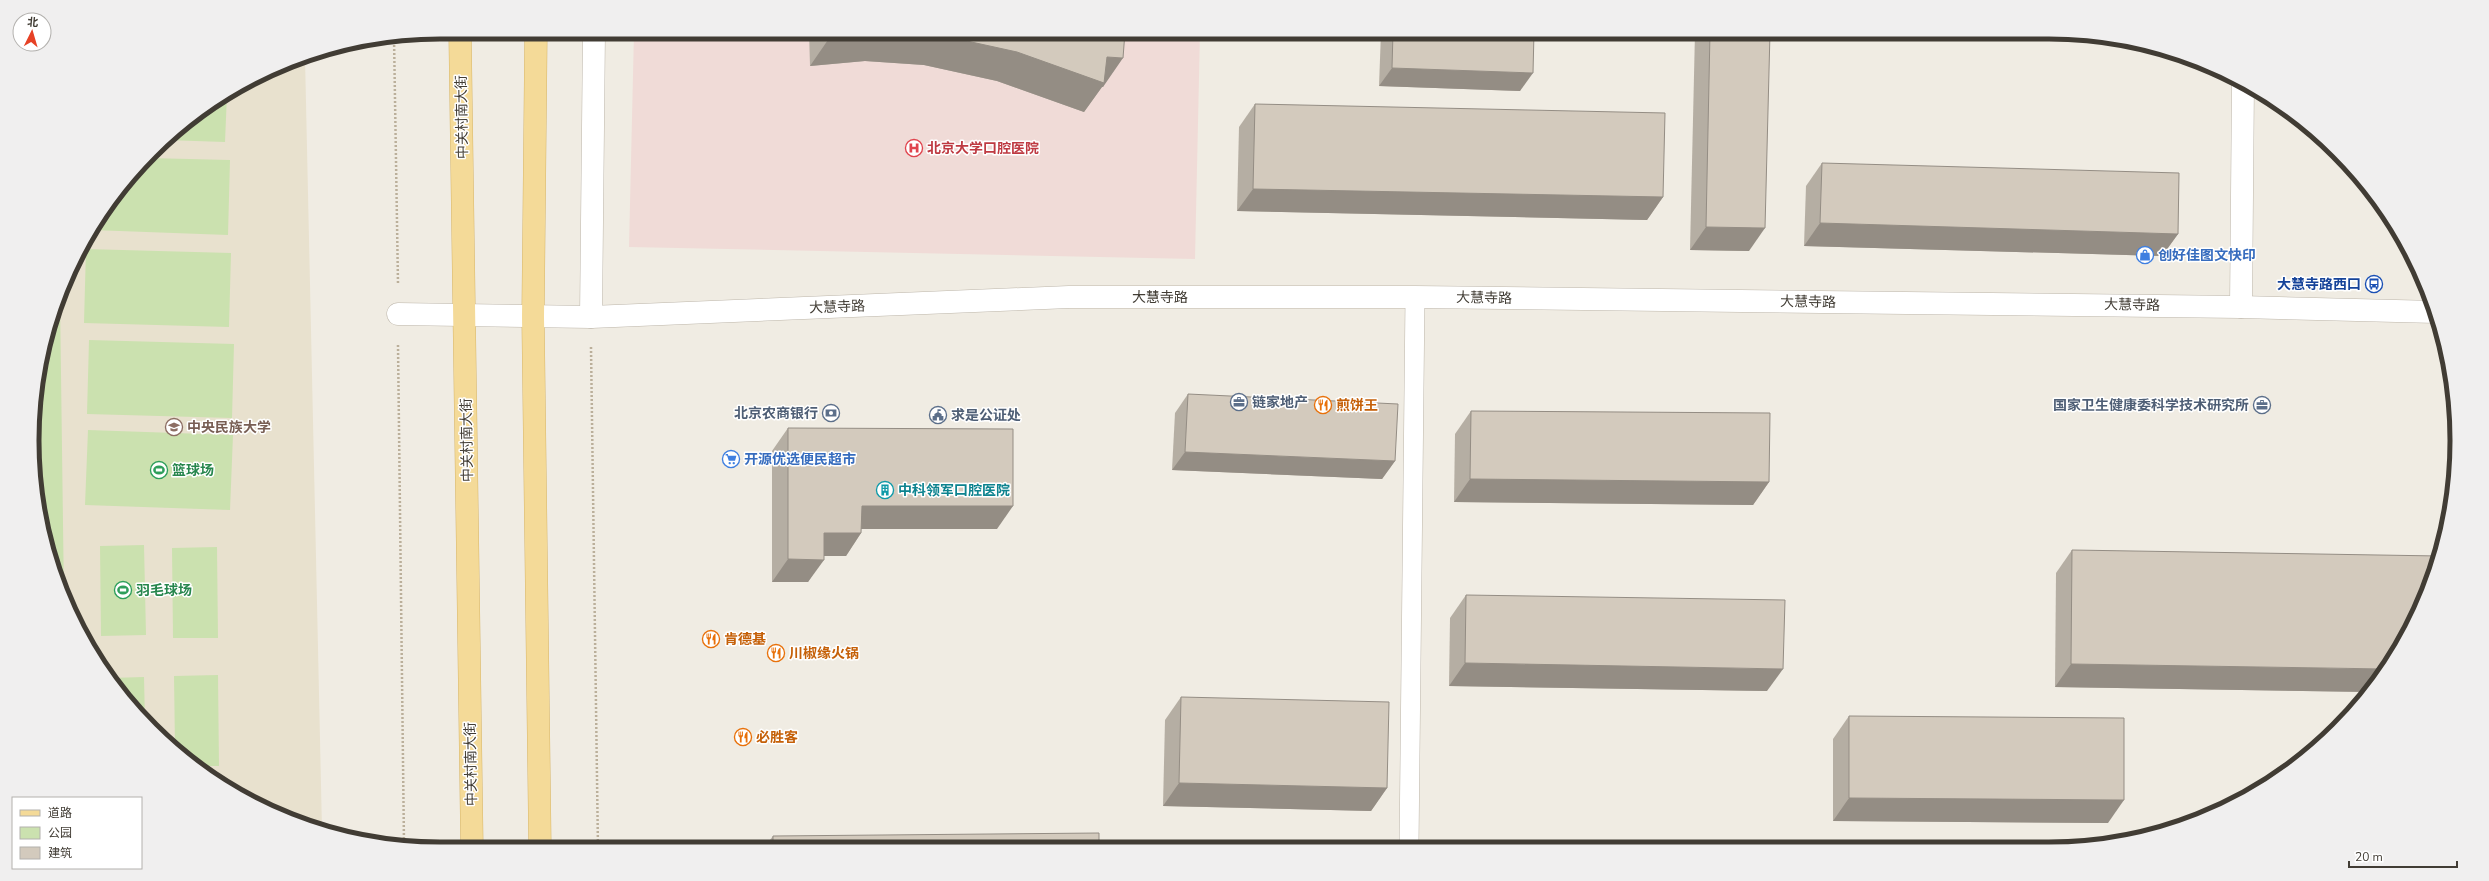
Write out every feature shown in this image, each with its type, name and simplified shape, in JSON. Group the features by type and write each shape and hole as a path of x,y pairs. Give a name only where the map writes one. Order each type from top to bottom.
{"main road":[{"name":"中关村南大街","path":"460,39 472,842"},
{"path":"536,39 533,317 540,842"}],"street":[{"path":"591,317 594,39"},
{"path":"2241,306 2243,90"},
{"name":"大慧寺路","path":"398,314 591,317 1069,297 1415,297 2241,306 2429,312"}],"lane":[{"path":"1409,842 1415,297"}],"path":[{"path":"394,42 404,840"},
{"path":"591,317 598,842"}],"shaded area":[{"name":"北京大学口腔医院","path":"634,39 1200,39 1195,259 629,247"},
{"name":"中央民族大学","path":"305,62 322,824 311,821 263,801 217,774 176,742 139,705 122,685 107,664 80,618 60,570 42,493 39,440 42,388 60,311 80,263 107,217 139,176 176,139 196,122 217,107 263,80"}],"green space":[{"path":"227,101 225,142 175,140 196,122"},
{"path":"156,158 230,160 228,235 99,230 122,196"},
{"path":"88,249 231,253 229,327 84,323 86,253"},
{"path":"60,311 64,579 53,544 42,493 39,440 42,388"},
{"path":"89,340 234,344 232,418 87,414"},
{"name":"篮球场","path":"88,430 233,435 230,510 85,505"},
{"name":"羽毛球场","path":"144,545 146,635 101,636 100,546"},
{"name":"羽毛球场","path":"217,547 218,638 173,638 172,548"},
{"path":"218,675 219,766 206,766 175,741 174,676"},
{"path":"144,677 145,711 122,685 117,678"}],"building":[{"path":"958,39 1124,39 1123,58 1107,57 1104,83 1017,52"},
{"path":"1393,39 1534,39 1533,73 1392,68"},
{"path":"1710,39 1770,39 1765,228 1706,227"},
{"path":"1255,104 1665,113 1663,197 1253,189"},
{"path":"1822,163 2179,173 2178,234 1820,223"},
{"path":"1188,394 1398,404 1395,461 1185,452"},
{"path":"1471,411 1770,413 1769,482 1470,479"},
{"name":"中科领军口腔医院","path":"788,428 1013,429 1013,506 862,506 861,533 824,533 824,560 788,559"},
{"path":"2072,550 2433,556 2429,570 2409,618 2379,669 2071,664"},
{"path":"1466,595 1785,600 1783,669 1465,663"},
{"path":"1181,697 1389,702 1387,788 1179,783"},
{"path":"1849,716 2124,718 2124,800 1849,798"},
{"path":"1099,833 1099,842 773,842 773,836"}],"place":[{"name":"北京大学口腔医院","path":"914,148"},
{"name":"创好佳图文快印","path":"2145,255"},
{"name":"大慧寺路西口","path":"2374,284"},
{"name":"链家地产","path":"1239,402"},
{"name":"煎饼王","path":"1323,405"},
{"name":"国家卫生健康委科学技术研究所","path":"2262,405"},
{"name":"北京农商银行","path":"831,413"},
{"name":"求是公证处","path":"938,415"},
{"name":"中央民族大学","path":"174,427"},
{"name":"开源优选便民超市","path":"731,459"},
{"name":"篮球场","path":"159,470"},
{"name":"中科领军口腔医院","path":"885,490"},
{"name":"羽毛球场","path":"123,590"},
{"name":"肯德基","path":"711,639"},
{"name":"川椒缘火锅","path":"776,653"},
{"name":"必胜客","path":"743,737"}]}
